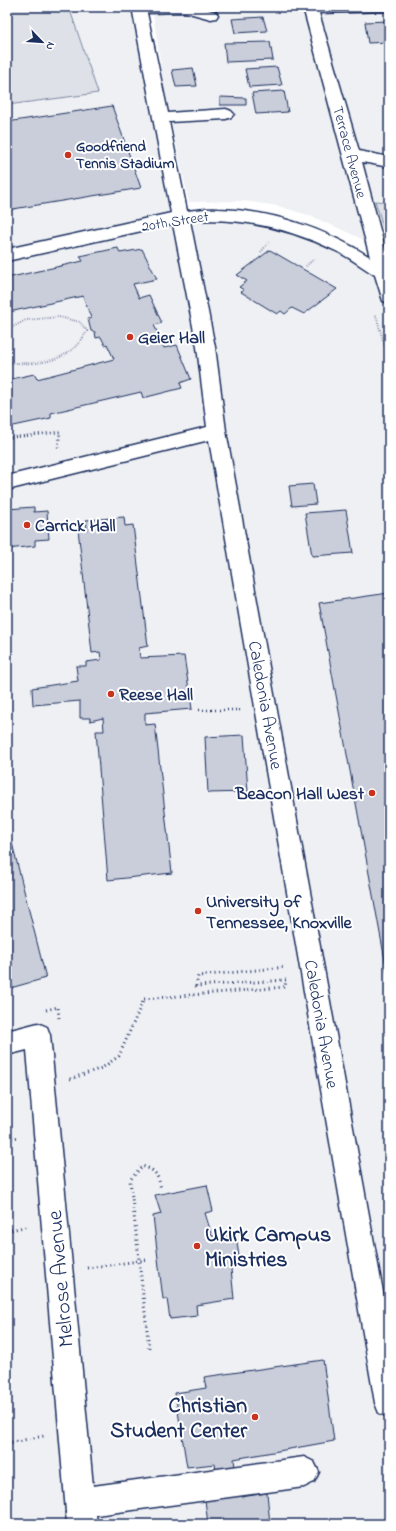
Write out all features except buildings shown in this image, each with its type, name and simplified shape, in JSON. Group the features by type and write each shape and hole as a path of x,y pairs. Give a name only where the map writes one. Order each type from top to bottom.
{"street":[{"path":"310,8 389,7"},
{"path":"139,8 185,8 211,15"},
{"name":"Caledonia Avenue","path":"139,8 179,217 206,347 217,431 389,1403"},
{"name":"Terrace Avenue","path":"310,8 352,155 389,297"},
{"path":"160,118 226,114"},
{"path":"352,155 389,162"},
{"name":"20th Street","path":"7,255 179,217 218,214 267,220 342,247 382,272"},
{"path":"7,483 217,431"},
{"name":"Melrose Avenue","path":"7,1043 38,1035 81,1514"},
{"path":"81,1514 304,1472"}],"path":[{"path":"375,310 389,362"},
{"path":"7,330 26,320 59,317 80,322 87,331 83,342 69,353 49,361 31,364 7,362"},
{"path":"7,438 60,432 54,471"},
{"path":"199,710 227,711 258,708 266,705"},
{"path":"65,1081 102,1068 119,1056 144,999 285,987 286,980 196,986 198,976 288,967 287,958 310,957"},
{"path":"149,1348 130,1180 142,1166 153,1168 158,1175 161,1189"},
{"path":"7,1231 36,1225"},
{"path":"59,1273 146,1260"},
{"path":"7,1443 53,1435"}],"shaded area":[{"name":"University of Tennessee, Knoxville","path":"7,7 139,7 179,217 218,214 303,232 382,272 389,297 389,1524 7,1524"},
{"path":"7,7 69,7 98,93 7,105"},
{"path":"152,7 389,7 389,251 311,216 278,206 243,201 189,202 165,94"},
{"path":"375,201 389,202 389,245"}],"place":[{"name":"Goodfriend Tennis Stadium","path":"68,155"},
{"name":"Geier Hall","path":"130,337"},
{"name":"Carrick Hall","path":"27,525"},
{"name":"Reese Hall","path":"111,694"},
{"name":"Beacon Hall West","path":"372,793"},
{"name":"University of Tennessee, Knoxville","path":"198,911"},
{"name":"Ukirk Campus Ministries","path":"197,1246"},
{"name":"Christian Student Center","path":"255,1417"}]}
